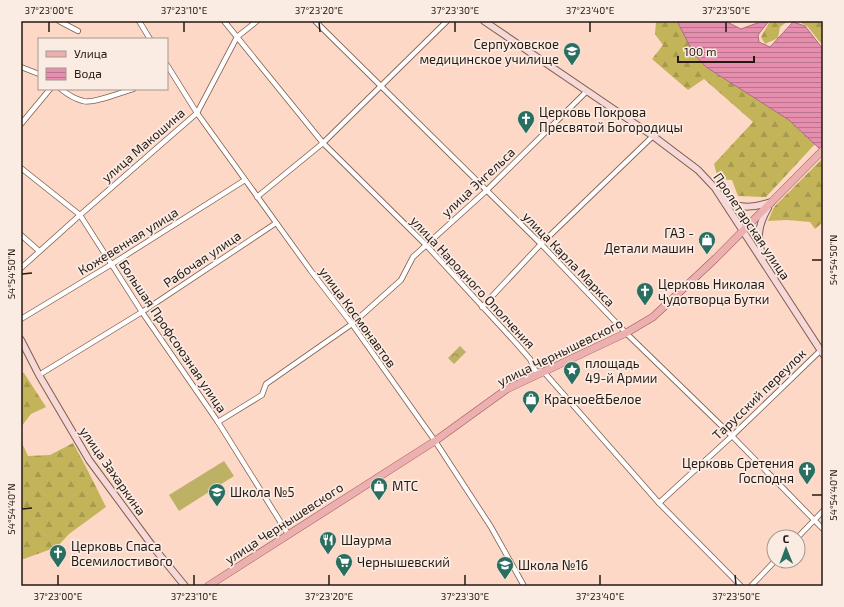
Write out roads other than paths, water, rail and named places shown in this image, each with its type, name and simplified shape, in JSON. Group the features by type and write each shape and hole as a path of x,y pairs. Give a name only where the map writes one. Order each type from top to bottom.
{"main road":[{"name":"улица Чернышевского","path":"208,586 435,441 507,389 626,333 653,317 743,231 823,150"}],"street":[{"path":"59,21 78,31"},
{"path":"139,21 149,38"},
{"name":"улица Народного Ополчения","path":"224,21 323,142 426,245 521,348 530,359 536,372 543,371 659,503 741,586"},
{"name":"улица Макошина","path":"21,268 80,214 197,113 237,37 257,21"},
{"name":"улица Карла Маркса","path":"315,21 541,244 626,333 732,436 823,529"},
{"path":"257,197 323,142 447,21"},
{"name":"Пролетарская улица","path":"484,21 653,136 698,170 722,198 822,352"},
{"path":"21,67 38,74"},
{"name":"улица Космонавтов","path":"169,74 311,271 352,324 435,441 491,527 524,586"},
{"path":"21,124 49,90"},
{"path":"62,90 68,95 84,102 130,90"},
{"name":"улица Энгельса","path":"218,422 262,395 266,384 352,324 401,280 413,257 486,191 587,91"},
{"path":"482,307 541,244 653,136"},
{"name":"Большая Профсоюзная улица","path":"21,168 80,214 142,312 218,422 288,534"},
{"name":"Кожевенная улица","path":"21,319 112,264 245,180"},
{"path":"722,198 731,204 740,206 760,205 771,202"},
{"path":"765,265 758,234 762,219 771,202"},
{"name":"Рабочая улица","path":"39,375 142,312 276,223"},
{"path":"21,235 39,251"},
{"name":"улица Захаркина","path":"21,340 39,375 89,460 154,548 185,586"},
{"name":"Тарусский переулок","path":"659,503 822,352"},
{"path":"806,529 823,511"},
{"path":"751,586 767,569"}],"water":[{"path":"677,21 725,21 741,29 769,21 758,35 759,42 770,47 793,22 805,26 823,49 823,152 789,120 706,67 694,54"}],"place":[{"name":"Серпуховское медицинское училище","path":"572,66"},
{"name":"Церковь Покрова Пресвятой Богородицы","path":"526,134"},
{"name":"ГАЗ - Детали машин","path":"707,255"},
{"name":"Церковь Николая Чудотворца Бутки","path":"645,306"},
{"name":"площадь 49-й Армии","path":"572,385"},
{"name":"Красное&Белое","path":"531,414"},
{"name":"Церковь Сретения Господня","path":"807,485"},
{"name":"МТС","path":"379,501"},
{"name":"Школа №5","path":"217,507"},
{"name":"Шаурма","path":"328,555"},
{"name":"Церковь Спаса Всемилостивого","path":"58,568"},
{"name":"Чернышевский","path":"344,577"},
{"name":"Школа №16","path":"505,580"}]}
